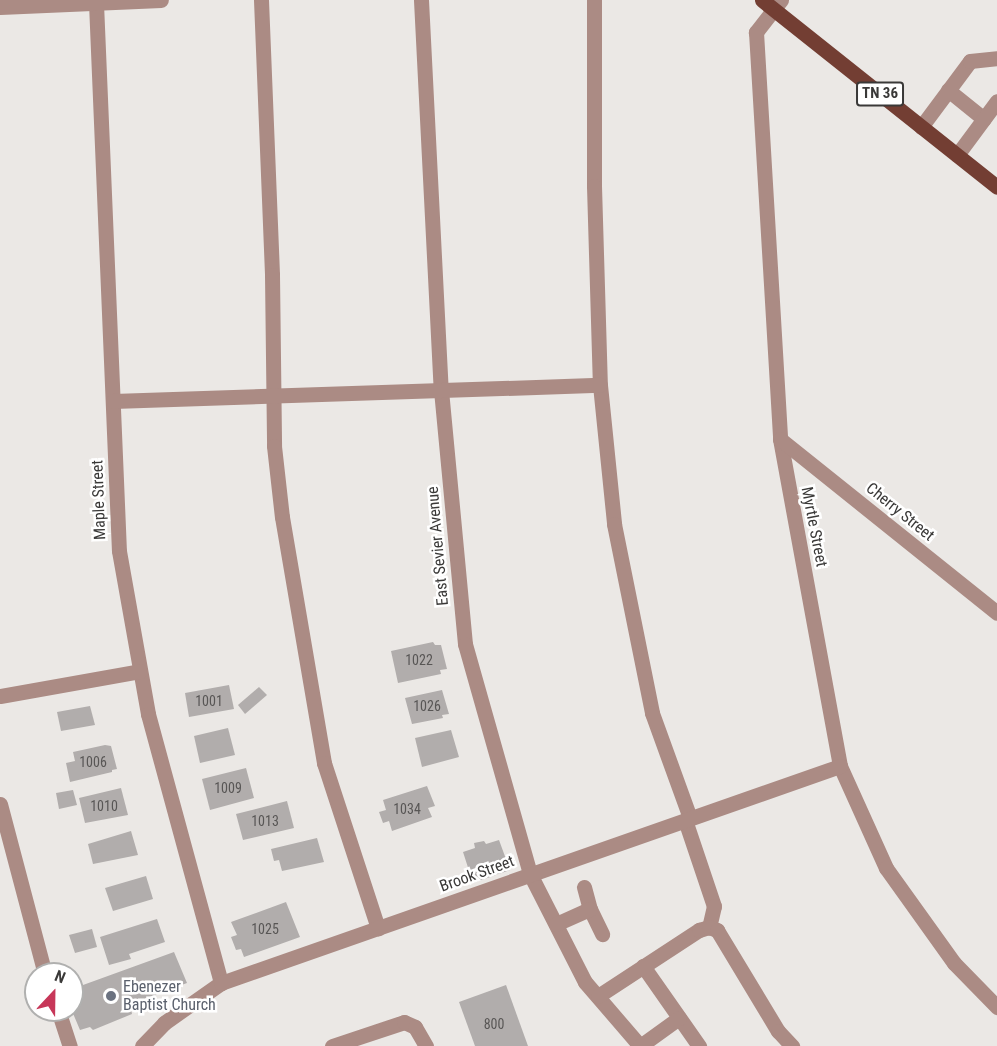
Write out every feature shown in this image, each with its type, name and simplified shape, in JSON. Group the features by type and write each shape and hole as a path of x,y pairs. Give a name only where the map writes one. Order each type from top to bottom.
{"main road":[{"name":"TN 36","path":"772,3 997,188"}],"street":[{"path":"10,4 161,0"},
{"path":"261,0 272,275 274,447 282,517 324,763 378,928"},
{"name":"East Sevier Avenue","path":"422,0 441,390 465,644 530,874 585,982 640,1046"},
{"path":"594,0 594,186 600,385 614,524 652,713 714,906 709,927"},
{"name":"Maple Street","path":"96,3 120,551 148,714 221,983"},
{"name":"Myrtle Street","path":"772,3 756,32 780,439 840,766 886,868 954,963 997,1007"},
{"path":"921,127 970,61 997,58"},
{"path":"948,90 984,119"},
{"path":"957,155 997,101"},
{"path":"113,401 600,385"},
{"name":"Cherry Street","path":"780,439 997,613"},
{"path":"0,696 141,671"},
{"name":"Brook Street","path":"142,1046 164,1023 221,983 840,766"},
{"path":"0,804 42,962"},
{"path":"585,887 590,909 602,934"},
{"path":"556,924 590,909"},
{"path":"598,996 699,930 709,927 717,930 784,1043"},
{"path":"643,966 699,1046"},
{"path":"640,1046 679,1018"},
{"path":"61,1022 70,1046"},
{"path":"332,1046 404,1022 416,1027 426,1046"}],"building":[{"path":"433,642 435,645 441,645 447,669 440,670 441,674 398,683 391,651"},
{"path":"229,685 234,709 189,717 185,693"},
{"path":"259,687 267,695 245,714 238,705"},
{"path":"442,690 449,714 442,715 443,718 412,724 405,698"},
{"path":"90,706 95,725 61,731 57,712"},
{"path":"228,728 235,755 200,763 194,736"},
{"path":"451,730 459,757 422,767 415,738"},
{"path":"105,745 111,746 117,769 70,782 66,763 75,761 73,752"},
{"path":"246,768 254,798 210,810 202,779"},
{"path":"427,786 435,806 428,808 432,817 392,831 389,821 383,823 379,812 386,810 383,800"},
{"path":"121,788 128,815 85,823 79,798"},
{"path":"73,790 77,805 59,809 56,793"},
{"path":"287,801 294,828 243,840 236,814"},
{"path":"131,831 138,855 93,864 88,844"},
{"path":"317,838 324,862 282,871 279,860 274,861 271,849"},
{"path":"499,840 510,870 473,883 463,852 475,848 474,843 484,841 486,844"},
{"path":"146,876 153,899 113,911 105,888"},
{"path":"286,902 300,937 244,957 241,949 236,950 231,937 237,935 231,922"},
{"path":"157,919 165,942 129,954 131,959 109,965 100,937"},
{"path":"92,929 97,947 75,953 69,935"},
{"name":"Ebenezer Baptist Church","path":"174,952 187,983 130,1004 132,1014 93,1030 90,1027 80,1030 77,1022 84,1022 84,985"},
{"path":"506,985 528,1046 475,1046 459,1002"}],"place":[{"name":"Ebenezer Baptist Church","path":"111,996"}]}
